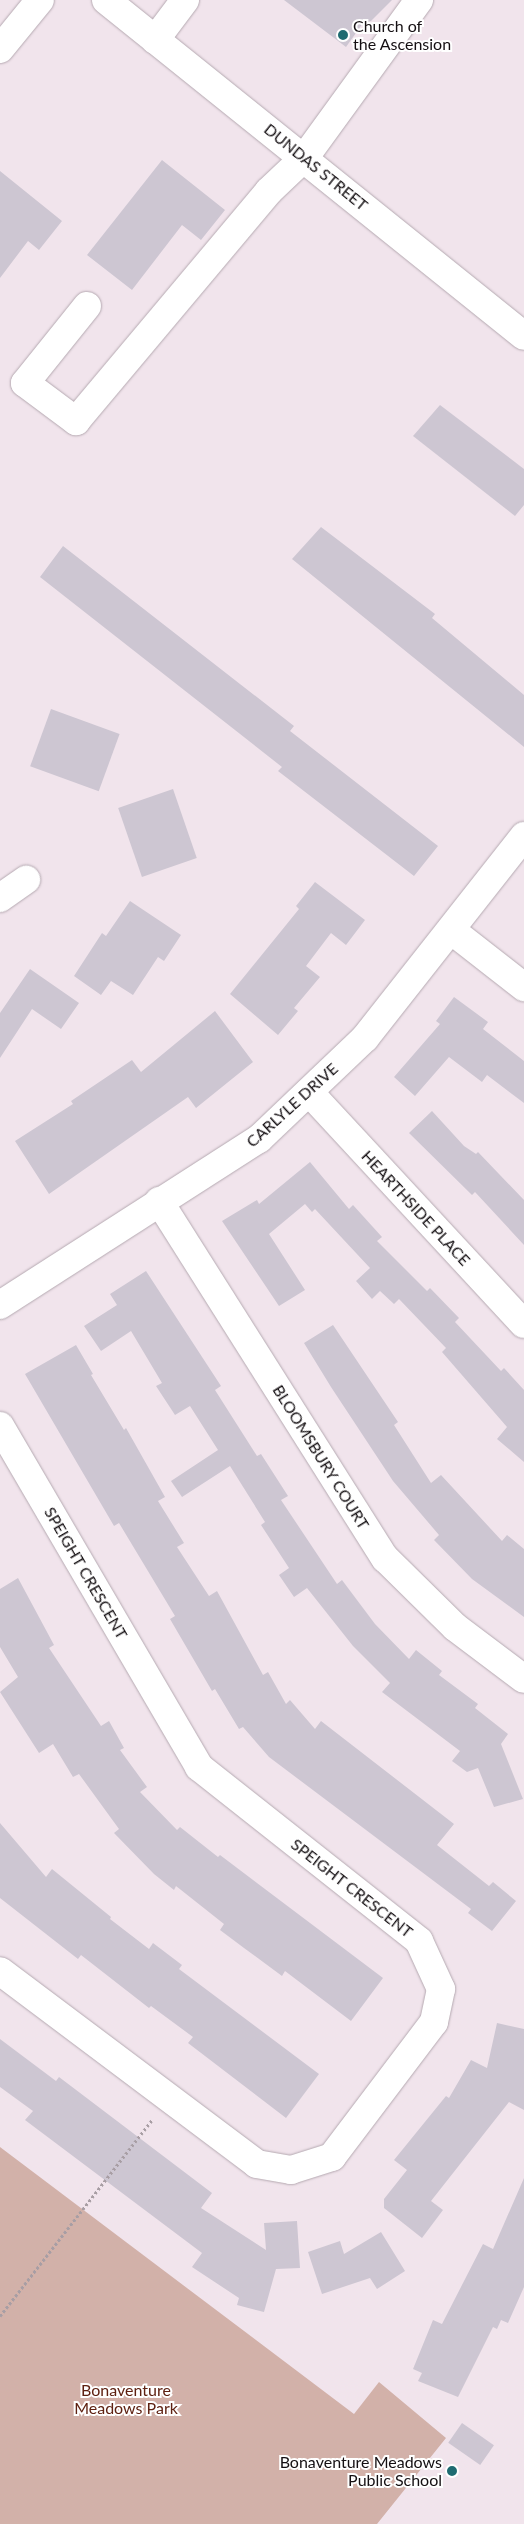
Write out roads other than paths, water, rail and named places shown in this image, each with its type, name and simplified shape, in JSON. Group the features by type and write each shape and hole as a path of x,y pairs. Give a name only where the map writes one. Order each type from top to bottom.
{"street":[{"path":"0,49 40,0"},
{"name":"DUNDAS STREET","path":"106,0 304,157 524,336"},
{"path":"155,40 185,0"},
{"path":"87,306 25,383 76,421 269,191 304,157 419,0"},
{"name":"CARLYLE DRIVE","path":"0,1305 158,1201 259,1139 366,1038 524,836"},
{"path":"0,898 26,880"},
{"path":"451,930 524,987"},
{"name":"HEARTHSIDE PLACE","path":"308,1092 524,1324"},
{"name":"BLOOMSBURY COURT","path":"158,1201 385,1558 455,1627 524,1679"},
{"name":"SPEIGHT CRESCENT","path":"0,1426 200,1767 419,1941 441,1989 434,2022 332,2157 291,2170 257,2164 167,2099 0,1971"}],"place":[{"name":"Church of the Ascension","path":"343,35"},
{"name":"Bonaventure Meadows Public School","path":"452,2471"}],"park label":[{"name":"Bonaventure Meadows Park","path":"126,2399"}]}
